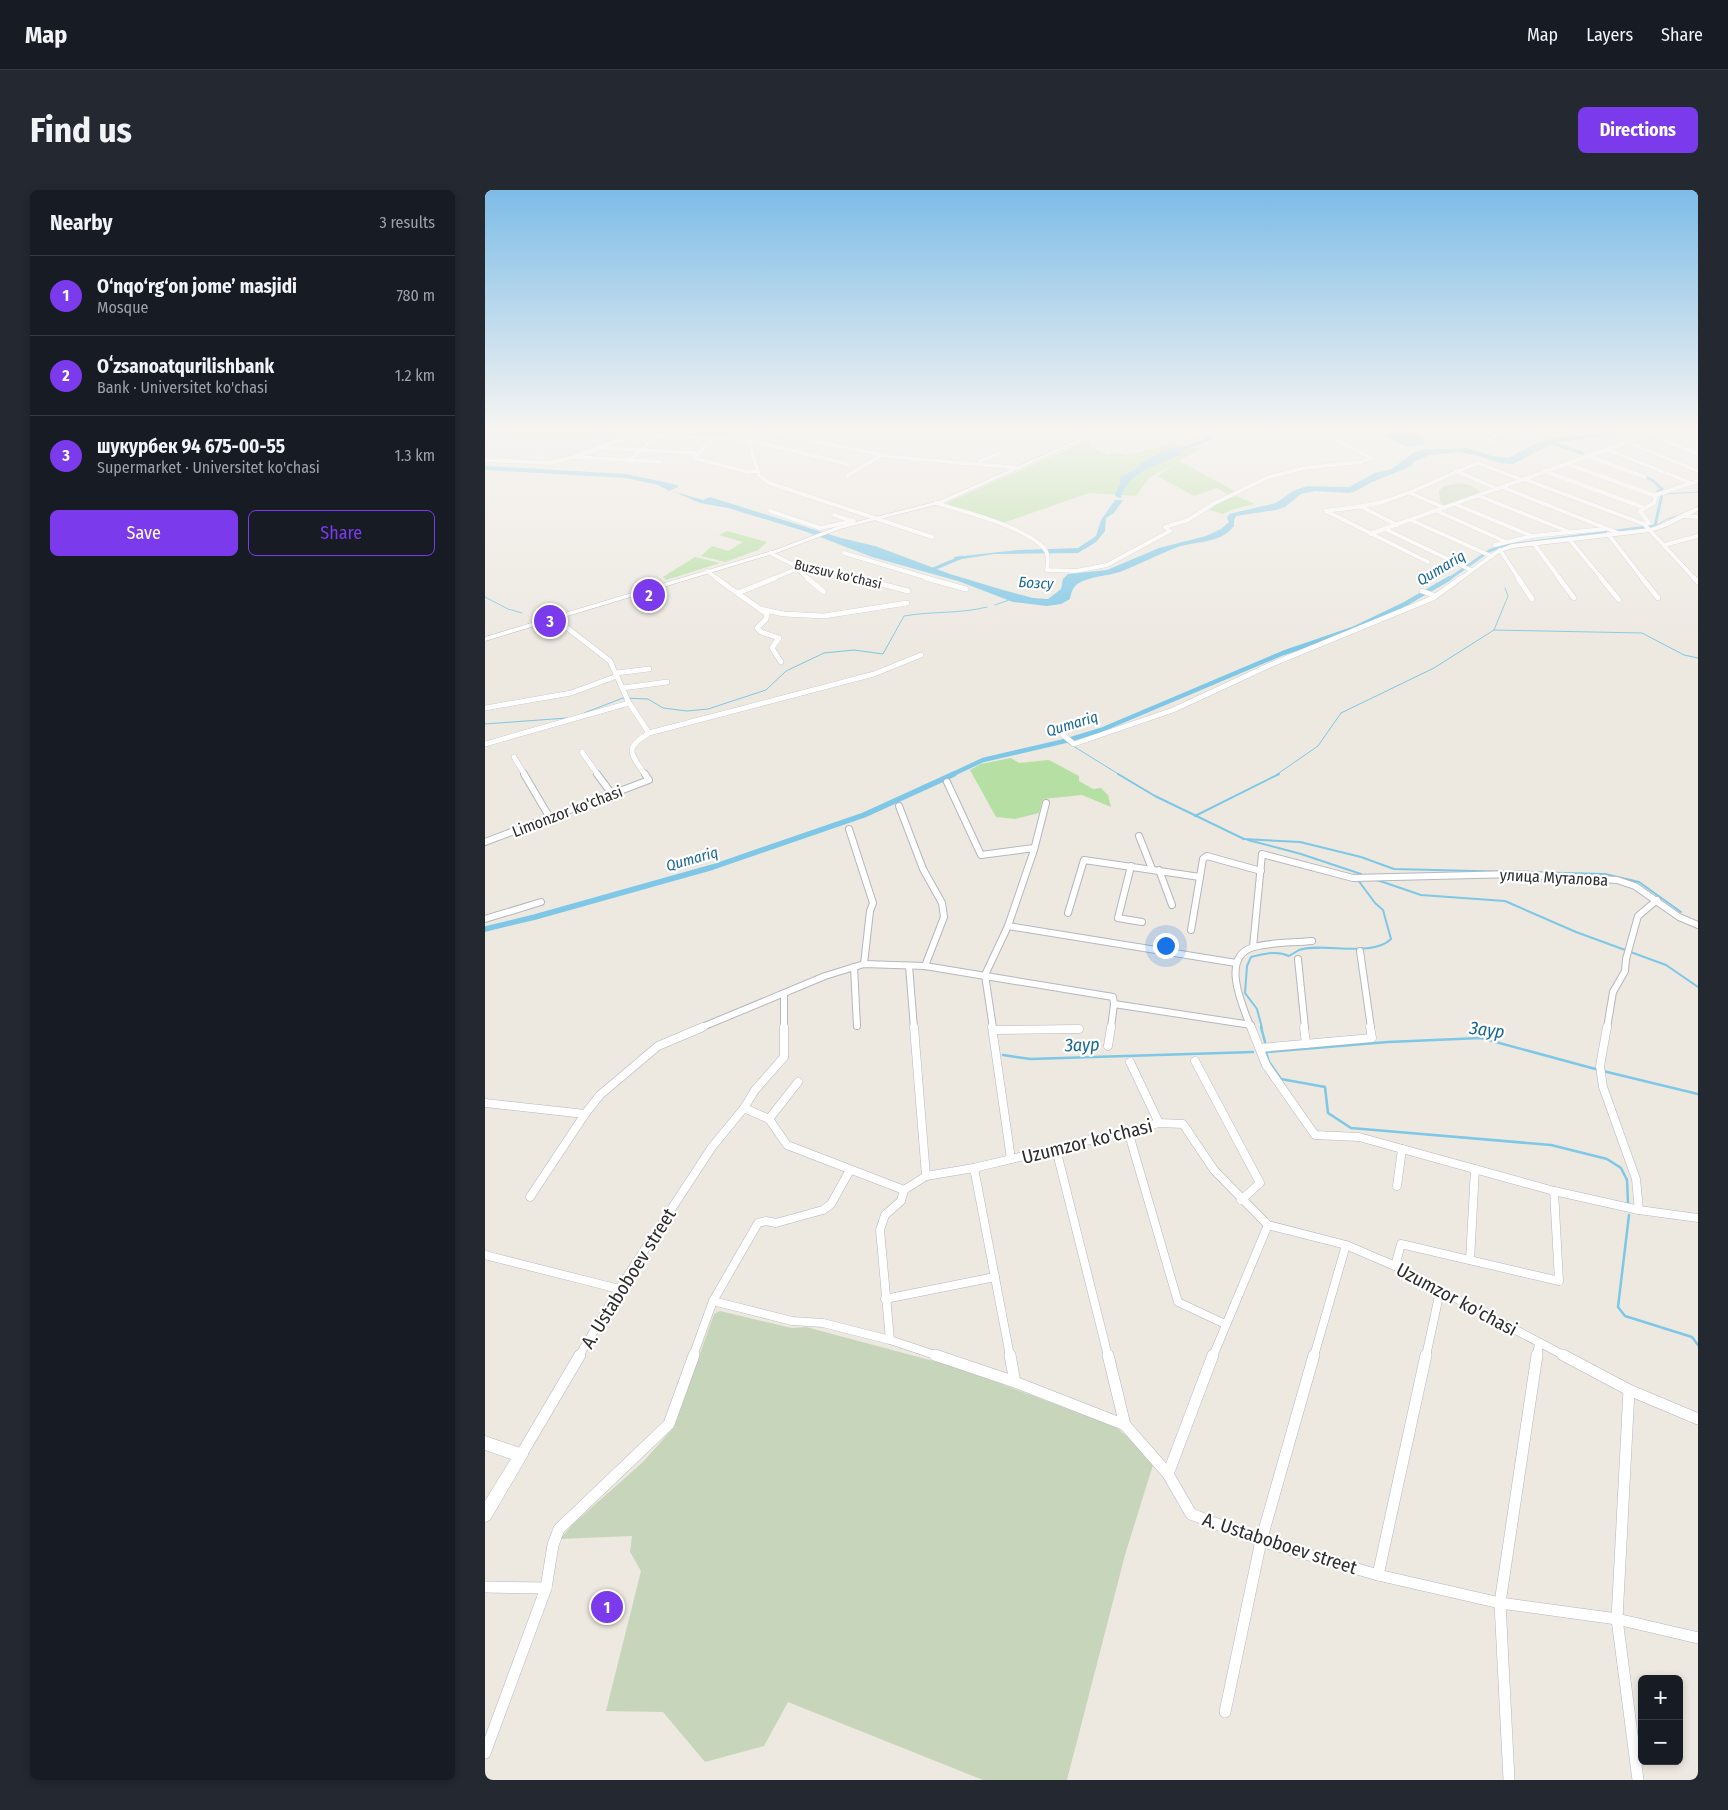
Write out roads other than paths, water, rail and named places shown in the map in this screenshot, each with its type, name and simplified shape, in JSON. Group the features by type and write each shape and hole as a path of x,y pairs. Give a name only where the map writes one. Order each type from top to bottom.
{"main road":[{"path":"485,639 770,553 857,522 877,519 940,501"},
{"path":"1497,547 1534,544 1569,535 1581,538 1607,531 1618,533 1647,527 1662,527 1684,516 1687,512 1698,509"},
{"path":"485,1443 521,1455 485,1516"}],"street":[{"path":"824,501 933,537"},
{"path":"936,503 1005,526 1044,548 1049,556 1047,570 1076,571 1096,569 1107,565 1171,531 1165,527 1188,520 1220,501"},
{"path":"1384,501 1325,511 1428,562"},
{"path":"1429,501 1445,508"},
{"path":"1370,534 1466,501"},
{"path":"1491,501 1569,535 1619,600"},
{"path":"1533,501 1607,531 1658,598"},
{"path":"1579,501 1647,527 1698,582"},
{"path":"1626,501 1645,508"},
{"path":"1647,527 1649,523 1640,511 1655,501"},
{"path":"1457,505 1532,536"},
{"path":"1360,506 1397,525"},
{"path":"769,511 821,528 857,522"},
{"path":"1437,511 1504,541"},
{"path":"834,515 857,522"},
{"path":"1684,516 1698,517"},
{"path":"1411,520 1487,555"},
{"path":"1385,529 1470,569"},
{"path":"1063,735 1074,744 1173,710 1270,665 1358,630 1434,596 1504,541 1532,536 1607,531"},
{"path":"1664,545 1697,537"},
{"path":"1534,544 1574,598"},
{"path":"1497,547 1532,598"},
{"name":"Buzsuv ko'chasi","path":"770,553 792,564 818,567 908,591"},
{"path":"844,553 966,589"},
{"path":"792,564 824,592"},
{"path":"738,593 797,569"},
{"path":"707,571 768,616 757,628 761,632 779,638 772,648 781,662"},
{"path":"1422,591 1434,596"},
{"path":"760,610 784,614 824,616 907,603"},
{"path":"556,617 562,624 610,661 629,703 649,734 875,674 921,655"},
{"path":"485,708 571,693 616,674 649,669"},
{"path":"623,690 667,682"},
{"path":"485,744 629,703"},
{"name":"Limonzor ko'chasi","path":"485,842 649,780 631,754 631,748 636,741 649,734"},
{"path":"582,752 611,794"},
{"path":"514,757 550,818"},
{"path":"947,782 981,855 1034,848"},
{"path":"1011,1159 985,975 1008,926 1034,848 1046,803"},
{"path":"899,806 923,869 942,904 944,917 925,966"},
{"path":"849,829 873,902 870,911 864,964"},
{"path":"1139,836 1172,905"},
{"name":"улица Муталова","path":"1261,871 1262,854 1353,878 1515,874 1535,877 1580,875 1626,882 1657,900 1689,923 1698,925"},
{"path":"1191,930 1203,859 1207,856 1261,871 1253,947"},
{"path":"1068,913 1083,860 1200,877"},
{"path":"1131,866 1118,918 1142,922"},
{"path":"1639,1210 1636,1179 1603,1088 1600,1066 1613,992 1625,970 1626,959 1638,916 1657,900"},
{"path":"485,919 541,902"},
{"path":"1008,926 1237,963"},
{"path":"1313,941 1253,947 1241,954 1237,963 1237,993 1266,1065 1315,1136 1359,1137 1554,1191 1639,1210 1698,1218"},
{"path":"1260,1048 1372,1038 1360,951"},
{"path":"1298,959 1306,1044"},
{"path":"530,1198 585,1114 600,1095 658,1046 825,976 864,964 925,966 1113,997 1114,1004 1108,1046"},
{"path":"909,966 926,1176"},
{"path":"854,967 857,1026"},
{"name":"A. Ustaboboev street","path":"521,1455 619,1289 712,1147 744,1108 755,1090 784,1057 784,994"},
{"path":"1114,1004 1251,1025"},
{"path":"993,1030 1079,1029"},
{"path":"1195,1060 1259,1183 1241,1200"},
{"path":"1130,1062 1159,1123"},
{"path":"769,1119 798,1082"},
{"path":"485,1103 585,1114"},
{"path":"744,1108 769,1119 787,1145 904,1190 901,1201 885,1215 881,1230 885,1299 890,1340"},
{"name":"Uzumzor ko'chasi","path":"904,1190 926,1176 974,1168 1159,1123 1183,1124 1214,1170 1241,1200 1268,1225 1346,1245 1395,1266 1629,1390 1698,1419"},
{"path":"1128,1131 1178,1302 1225,1324"},
{"name":"A. Ustaboboev street","path":"1056,1149 1125,1425 1168,1474 1191,1514 1261,1541 1378,1575 1500,1603 1617,1618 1698,1638"},
{"path":"1397,1186 1402,1149"},
{"path":"974,1168 1015,1382"},
{"path":"1471,1260 1475,1169"},
{"path":"485,1753 546,1588 553,1545 559,1529 669,1424 713,1301 758,1223 766,1221 776,1223 823,1210 831,1204 850,1170"},
{"path":"1395,1266 1401,1244 1559,1281 1554,1191"},
{"path":"1168,1474 1225,1324 1268,1225"},
{"path":"1225,1712 1261,1541 1346,1245"},
{"path":"485,1255 619,1289"},
{"path":"885,1299 995,1277"},
{"path":"1378,1575 1440,1291"},
{"path":"713,1301 792,1321 823,1323 890,1340 1015,1382 1125,1425"},
{"path":"1509,1780 1500,1603 1539,1343"},
{"path":"1629,1390 1617,1618 1638,1780"},
{"path":"485,1587 546,1588"}],"water":[{"name":"Бозсу","path":"696,501 723,501 841,538 875,546 950,574 1003,590 1033,598 1048,599 1061,589 1063,579 1068,574 1107,570 1159,548 1206,536 1221,529 1229,522 1227,518 1229,514 1279,501 1292,501 1285,507 1276,510 1236,516 1234,526 1223,536 1210,541 1181,546 1120,572 1094,577 1077,584 1070,599 1061,604 1047,606 1013,602 958,581 872,557 807,532 728,508"},
{"path":"1114,501 1122,501 1114,513 1106,518 1105,531 1096,542 1078,553 994,554 956,560 954,557 1018,550 1078,548 1096,536 1101,520"}],"waterway":[{"name":"Qumariq","path":"1449,579 1489,551 1502,546 1655,526 1660,501"},
{"path":"1655,526 1667,519 1680,515"},
{"path":"931,570 962,557"},
{"name":"Qumariq","path":"951,775 983,760 1065,741 1101,730 1283,653 1353,629 1405,604 1450,578"},
{"path":"1494,630 1508,596 1505,588"},
{"path":"485,597 508,609 522,613"},
{"path":"995,605 1009,600"},
{"path":"584,713 623,698 648,699 663,708 687,711 708,709 766,690 786,671 824,653 854,650 883,654 904,616 967,611 987,607"},
{"path":"1276,775 1318,746 1341,713 1434,668 1494,630"},
{"path":"1494,630 1642,633 1684,655 1698,658"},
{"path":"485,724 567,718"},
{"path":"1065,741 1120,775"},
{"name":"Qumariq","path":"485,929 535,917 713,867 864,815 954,774"},
{"path":"1118,774 1155,796 1196,816"},
{"path":"1196,816 1279,774"},
{"path":"1196,816 1244,839"},
{"path":"1243,839 1300,842 1361,857 1394,869 1605,874 1639,882 1681,912"},
{"path":"1248,840 1301,854 1361,874"},
{"path":"1262,1028 1257,1009 1245,993 1247,966 1251,957 1275,953 1289,956 1299,950 1309,948 1372,948 1383,945 1391,939 1383,910 1375,903 1358,880"},
{"path":"1377,880 1421,895 1505,901 1576,932 1666,965 1698,987"},
{"path":"1261,1027 1265,1042"},
{"path":"1599,1070 1481,1038 1388,1042 1266,1052 1269,1062 1281,1079 1325,1087 1328,1113 1351,1128 1551,1145 1607,1159 1621,1168 1627,1180 1628,1203"},
{"name":"Заур","path":"1003,1055 1030,1059 1253,1052"},
{"name":"Заур","path":"1603,1071 1698,1094"},
{"path":"1629,1215 1618,1307 1625,1316 1692,1337 1698,1345"}],"place":[{"name":"Oʻzsanoatqurilishbank","path":"649,595"},
{"name":"шукурбек 94 675-00-55","path":"550,621"},
{"name":"O‘nqo‘rg‘on jome’ masjidi","path":"607,1607"}]}
